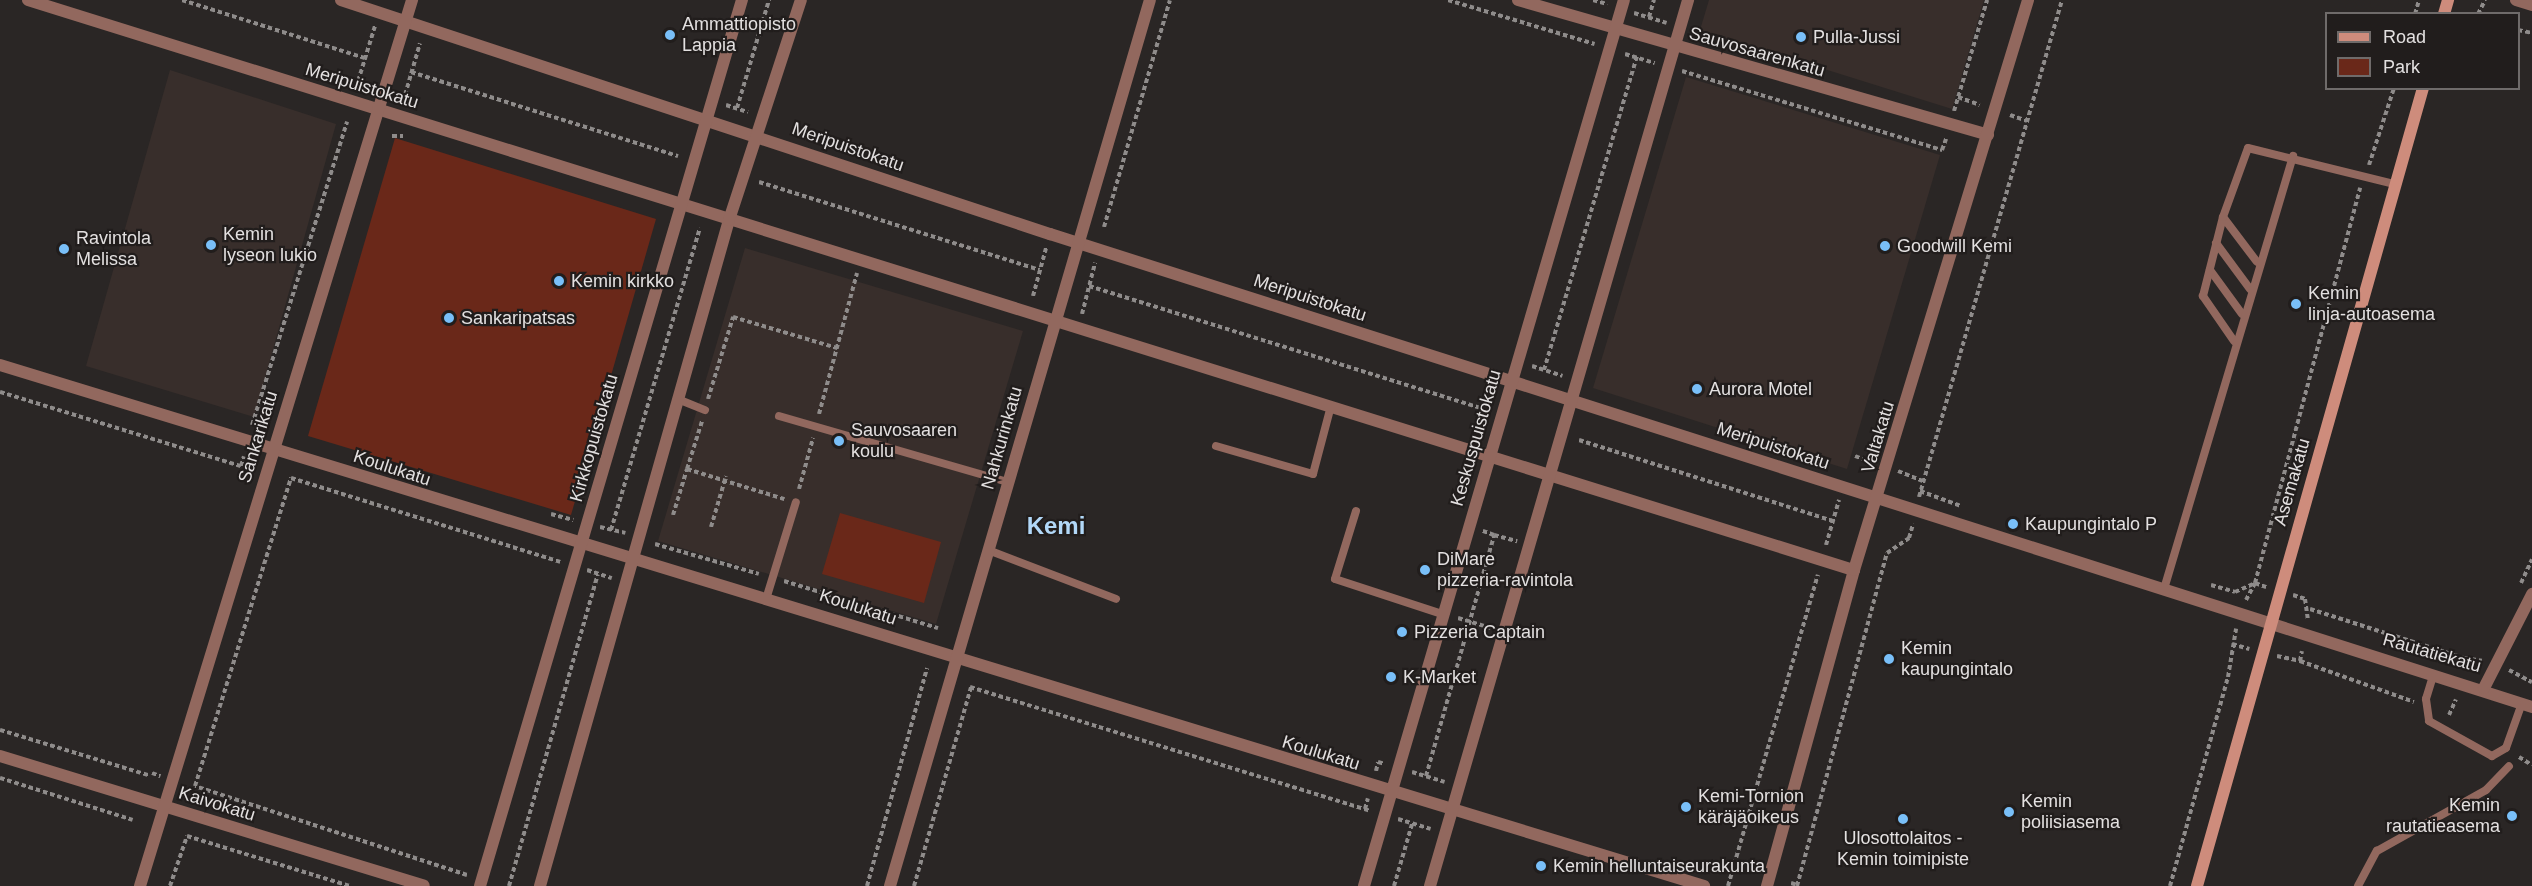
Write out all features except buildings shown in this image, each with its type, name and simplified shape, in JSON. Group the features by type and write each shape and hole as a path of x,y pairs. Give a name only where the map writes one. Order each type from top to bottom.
{"main road":[{"name":"Asemakatu","path":"2197,886 2422,90"}],"street":[{"name":"Meripuistokatu","path":"28,0 1854,570"},
{"name":"Meripuistokatu","path":"341,0 707,118 1076,242 1571,399 1878,500 2271,620"},
{"name":"Sankarikatu","path":"140,886 411,0"},
{"name":"Kirkkopuistokatu","path":"480,886 582,547 741,0"},
{"path":"540,886 680,400 729,220 801,0"},
{"name":"Nahkurinkatu","path":"890,886 1076,242 1150,0"},
{"name":"Sauvosaarenkatu","path":"1518,0 1673,48 1988,135"},
{"path":"1430,886 1688,0"},
{"name":"Valtakatu","path":"1767,886 1854,570 1878,500 2028,0"},
{"path":"2516,0 2532,5"},
{"name":"Keskuspuistokatu","path":"1364,886 1389,792 1623,4"},
{"name":"Koulukatu","path":"0,365 273,448 582,547 767,596 956,659 1704,886"},
{"name":"Rautatiekatu","path":"2271,620 2433,676 2484,688 2500,664 2532,594"},
{"path":"2484,688 2527,705"},
{"name":"Kaivokatu","path":"0,756 424,886"}],"lane":[{"path":"2234,340 2203,296 2223,217 2248,148 2293,156 2395,184"},
{"path":"2164,589 2234,340 2293,156"},
{"path":"2223,217 2258,262"},
{"path":"2216,243 2250,288"},
{"path":"2210,270 2242,314"},
{"path":"680,400 705,410"},
{"path":"1216,446 1313,474 1331,406"},
{"path":"779,416 1008,482"},
{"path":"767,596 796,502"},
{"path":"1356,511 1335,579 1442,614"},
{"path":"988,550 1116,599"},
{"path":"2433,676 2428,721 2492,756 2506,748 2527,705"},
{"path":"2358,886 2377,851 2486,790 2509,766"}],"path":[{"path":"182,0 365,58"},
{"path":"737,108 769,0"},
{"path":"1104,227 1170,0"},
{"path":"1448,0 1942,150 1987,0"},
{"path":"1593,0 1623,4 1649,17 1679,26"},
{"path":"1649,17 1654,0"},
{"path":"1791,883 1797,885 1877,600 1887,553 1909,538 1923,481 2062,0"},
{"path":"1544,370 1637,57"},
{"path":"411,72 678,156"},
{"path":"2170,886 2228,677 2240,610 2255,583 2364,174 2393,90"},
{"path":"712,101 764,117"},
{"path":"0,392 241,466 347,121"},
{"path":"675,167 681,145"},
{"path":"756,192 762,171"},
{"path":"759,182 1040,270"},
{"path":"676,219 725,236"},
{"path":"610,530 700,228"},
{"path":"1033,297 1047,244"},
{"path":"1081,314 1096,258"},
{"path":"1089,286 1483,409 1475,435"},
{"path":"687,469 725,354 733,317 837,348"},
{"path":"1526,363 1566,377"},
{"path":"1579,440 1833,521"},
{"path":"1907,474 1923,481"},
{"path":"711,527 726,476"},
{"path":"468,875 195,786 289,482 627,583"},
{"path":"1728,886 1842,488"},
{"path":"1426,776 1494,535 1468,527"},
{"path":"655,544 938,628"},
{"path":"509,886 598,574"},
{"path":"2310,609 2464,658"},
{"path":"1442,614 1505,632"},
{"path":"2500,664 2532,682"},
{"path":"867,886 928,672"},
{"path":"914,886 970,687 1446,834"},
{"path":"0,730 148,775"},
{"path":"0,778 133,820"},
{"path":"1394,886 1412,824"},
{"path":"170,886 186,836 350,886"}],"shaded area":[{"path":"1709,0 1984,0 1952,109 1700,30"},
{"name":"Kemin lyseon lukio","path":"170,70 336,124 254,417 86,366"},
{"path":"1686,77 1940,155 1847,469 1593,388"},
{"name":"Sauvosaaren koulu","path":"745,248 1023,331 936,624 658,541"}],"green space":[{"path":"395,138 656,219 571,515 308,436"},
{"path":"840,513 941,542 924,603 822,574"}],"place":[{"name":"Ammattiopisto Lappia","path":"670,35"},
{"name":"Pulla-Jussi","path":"1801,37"},
{"name":"Kemin lyseon lukio","path":"211,245"},
{"name":"Goodwill Kemi","path":"1885,246"},
{"name":"Ravintola Melissa","path":"64,249"},
{"name":"Kemin kirkko","path":"559,281"},
{"name":"Kemin linja-autoasema","path":"2296,304"},
{"name":"Sankaripatsas","path":"449,318"},
{"name":"Aurora Motel","path":"1697,389"},
{"name":"Sauvosaaren koulu","path":"839,441"},
{"name":"Kaupungintalo P","path":"2013,524"},
{"name":"DiMare pizzeria-ravintola","path":"1425,570"},
{"name":"Pizzeria Captain","path":"1402,632"},
{"name":"Kemin kaupungintalo","path":"1889,659"},
{"name":"K-Market","path":"1391,677"},
{"name":"Kemi-Tornion käräjäoikeus","path":"1686,807"},
{"name":"Kemin poliisiasema","path":"2009,812"},
{"name":"Kemin rautatieasema","path":"2512,816"},
{"name":"Ulosottolaitos - Kemin toimipiste","path":"1903,819"},
{"name":"Kemin helluntaiseurakunta","path":"1541,866"}],"district":[{"name":"Kemi","path":"1056,526"}]}
